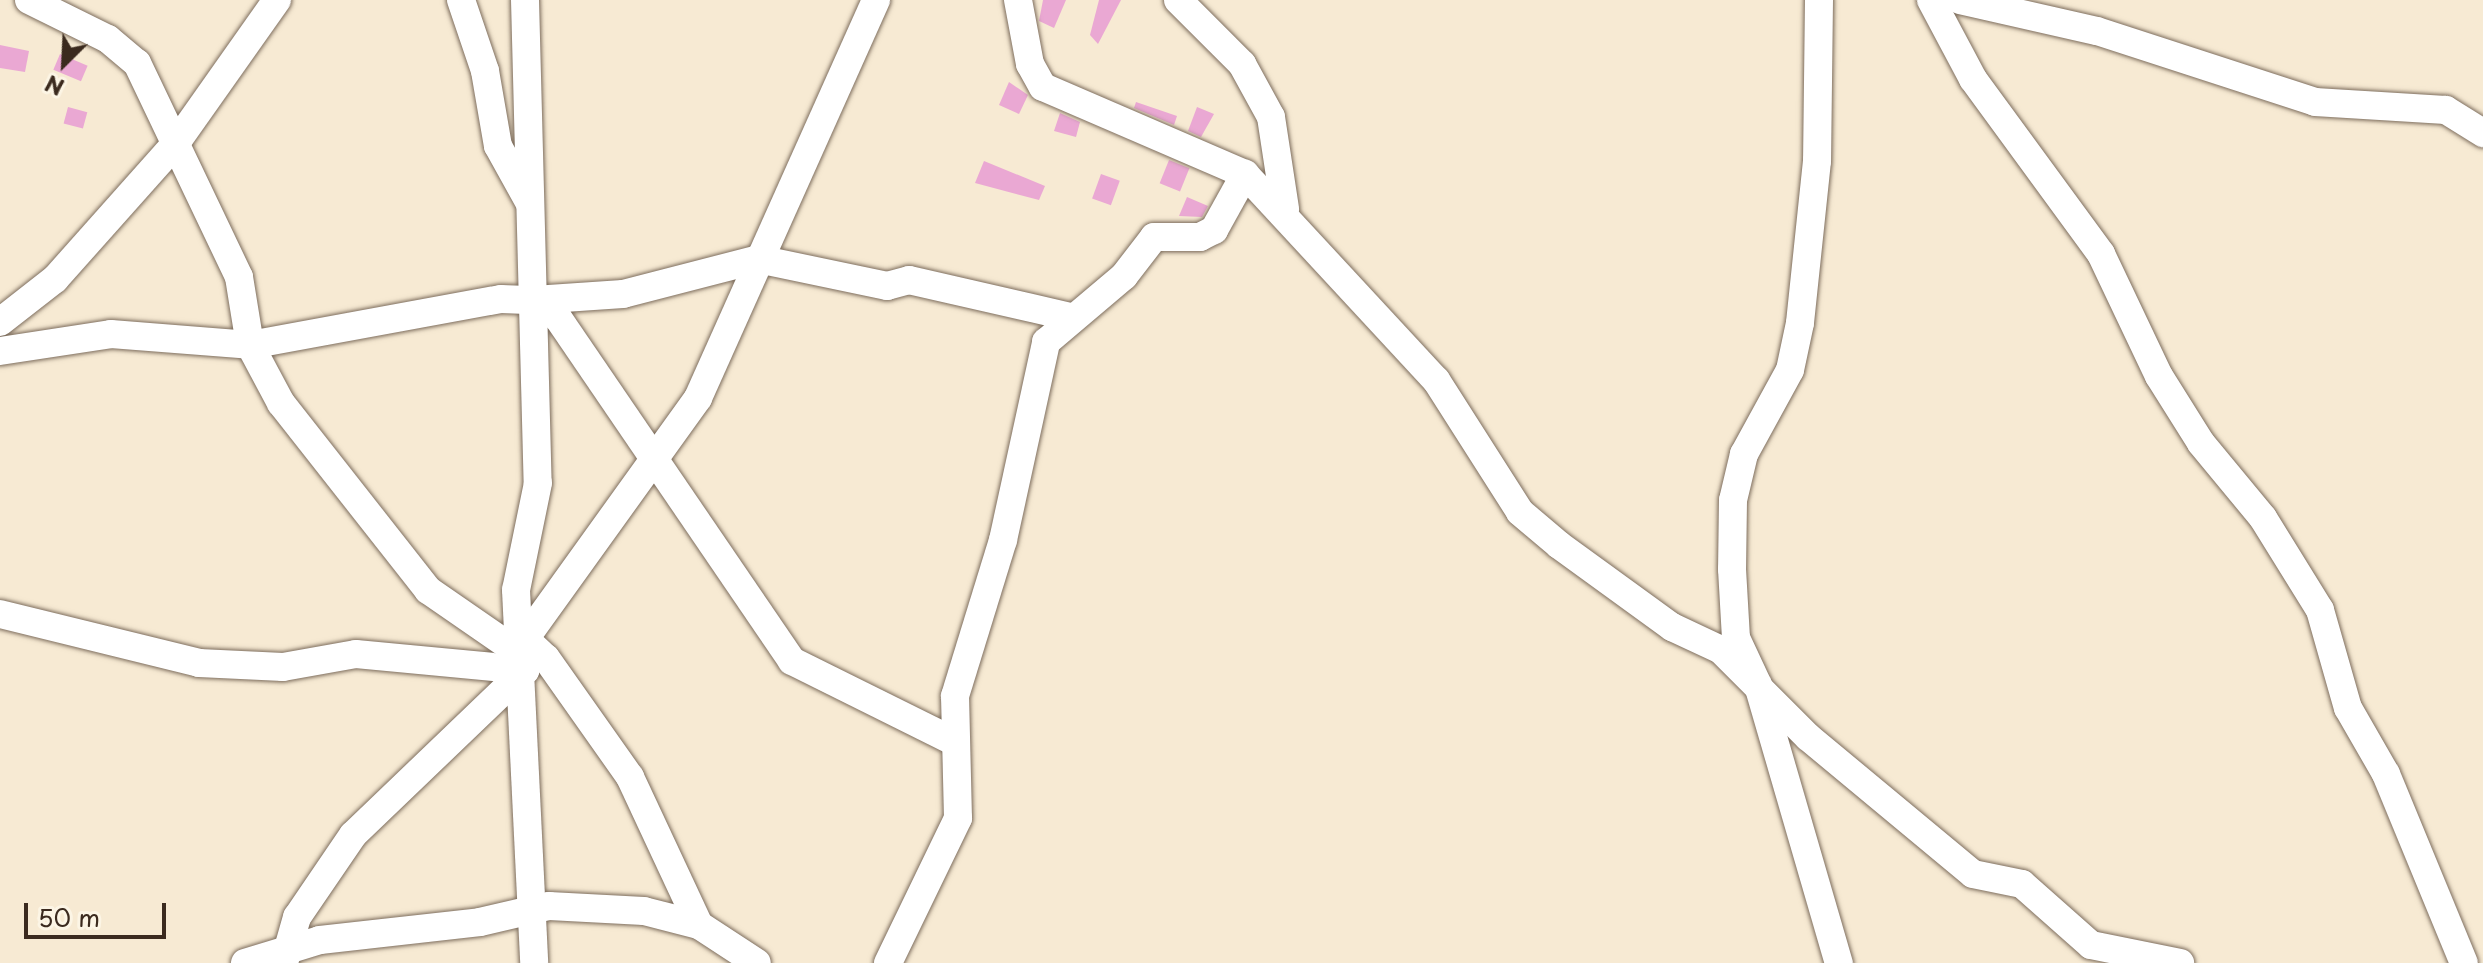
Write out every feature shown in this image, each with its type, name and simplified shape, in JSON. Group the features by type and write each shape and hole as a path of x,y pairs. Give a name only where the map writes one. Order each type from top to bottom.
{"street":[{"path":"29,0 130,56 176,143 239,277 250,345 281,403 402,561 428,590 512,648 523,647"},
{"path":"0,322 55,279 176,143 277,0"},
{"path":"461,0 485,71 498,146 532,207"},
{"path":"525,0 538,483 516,590 523,647 534,963"},
{"path":"286,957 297,917 353,835 523,647 656,463 698,398 876,0"},
{"path":"1018,0 1030,64 1043,87 1245,174 1285,209 1436,380 1520,512 1672,627 1721,650 1808,737 1973,874 2022,884 2091,945 2180,963"},
{"path":"1178,0 1242,64 1271,117 1285,209"},
{"path":"1819,0 1817,161 1800,323 1790,370 1744,454 1733,500 1736,638 1758,685 1839,963"},
{"path":"1931,0 1973,79 2101,254 2193,430 2263,518 2320,610 2348,708 2386,774 2464,963"},
{"path":"1960,0 2097,31 2315,102 2446,110 2483,133"},
{"path":"888,963 958,818 951,740 955,696 1003,540 1041,357 1070,317 1124,276 1154,237 1200,237 1214,230 1245,174"},
{"path":"0,351 111,334 250,345 291,333 534,300 623,294 758,259 887,286 909,280 1070,317"},
{"path":"534,300 558,318 792,661 951,740"},
{"path":"0,614 199,663 283,667 356,654 523,647"},
{"path":"523,647 630,777 699,925"},
{"path":"245,963 534,909 600,906 699,925 757,963"}],"building":[{"path":"1043,0 1066,0 1054,28 1039,21"},
{"path":"1099,0 1121,0 1098,44 1090,35"},
{"path":"0,45 29,51 25,72 0,68"},
{"path":"60,54 88,66 81,81 53,70"},
{"path":"1009,82 1028,95 1019,114 999,105"},
{"path":"1136,102 1177,116 1174,125 1134,108"},
{"path":"68,107 87,112 83,129 64,123"},
{"path":"1197,107 1214,114 1201,137 1188,131"},
{"path":"1060,113 1080,122 1076,137 1054,131"},
{"path":"1169,160 1189,168 1180,191 1160,183"},
{"path":"984,161 1045,186 1039,200 975,183"},
{"path":"1101,174 1120,181 1111,205 1092,198"},
{"path":"1187,197 1208,206 1202,217 1179,216"}]}
